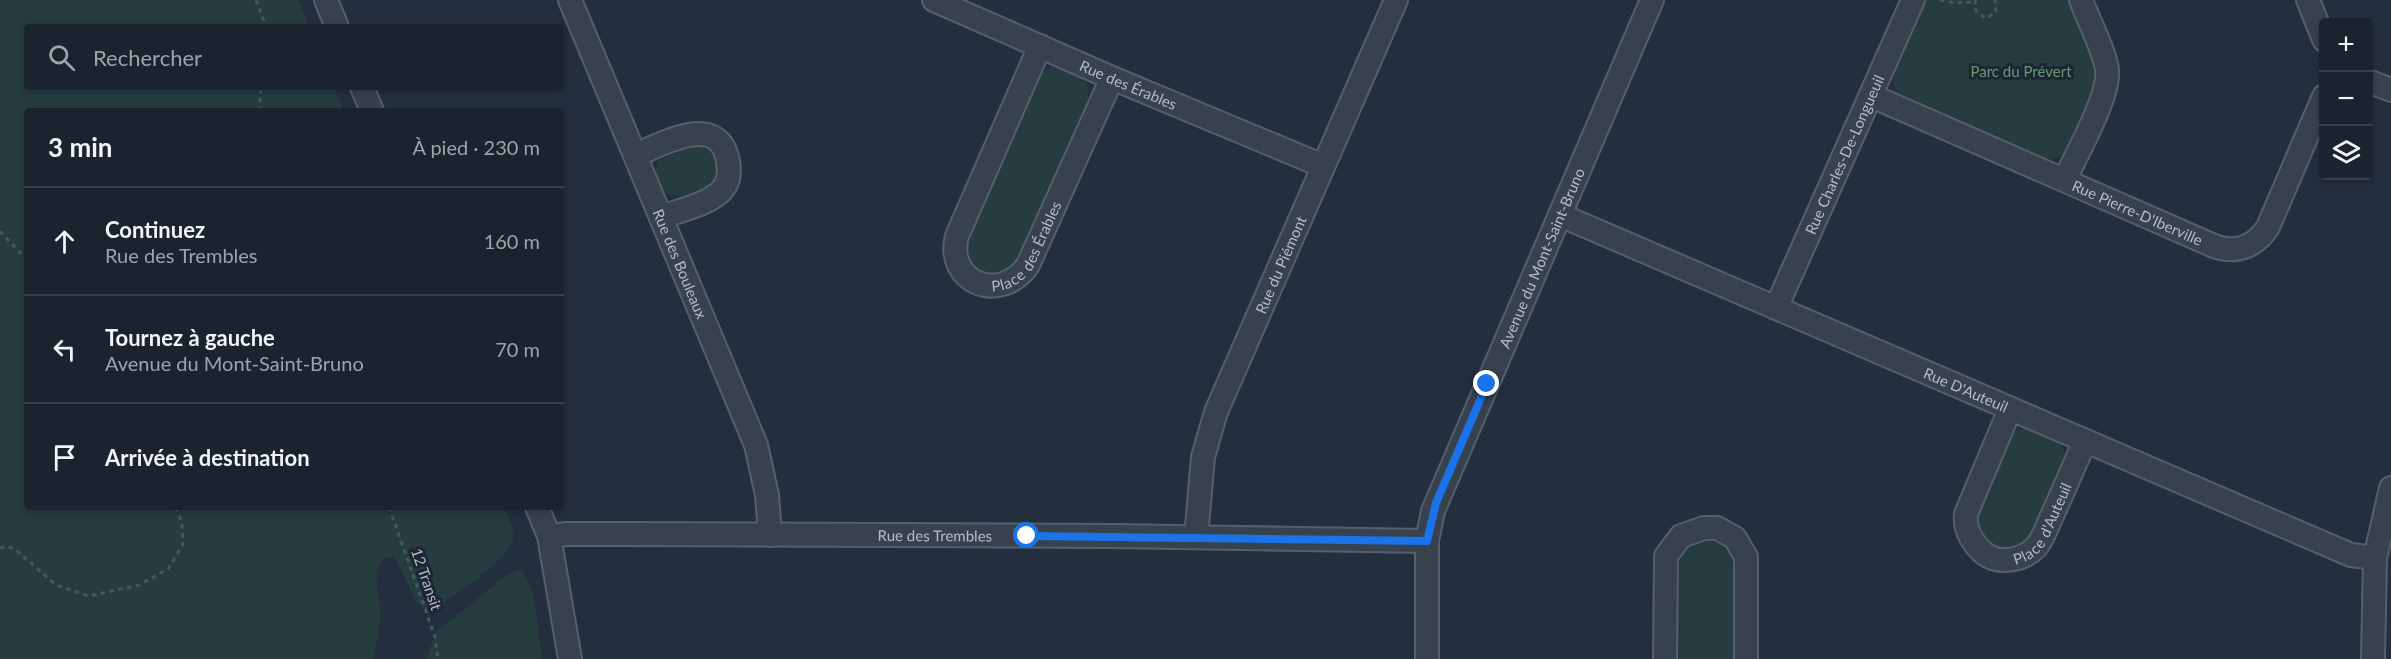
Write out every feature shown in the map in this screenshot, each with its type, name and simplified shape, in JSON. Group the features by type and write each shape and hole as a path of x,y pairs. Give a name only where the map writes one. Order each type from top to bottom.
{"street":[{"path":"326,0 336,24"},
{"name":"Rue des Bouleaux","path":"570,0 758,451 767,495 770,535"},
{"name":"Rue des Érables","path":"934,0 1112,78 1323,166"},
{"name":"Rue du Piémont","path":"1196,537 1199,484 1209,433 1233,370 1396,0"},
{"name":"Avenue du Mont-Saint-Bruno","path":"1427,659 1427,541 1433,511 1652,0"},
{"name":"Rue Charles-De-Longueuil","path":"1776,308 1913,0"},
{"path":"2065,179 2103,96 2107,79 2106,64 2081,0"},
{"path":"2308,0 2319,28"},
{"name":"Place des Érables","path":"1040,46 955,245 954,255 958,266 967,275 981,283 1004,285 1015,279 1028,265 1112,78"},
{"path":"2373,83 2391,90"},
{"path":"363,90 371,108"},
{"name":"Rue Pierre-D'Iberville","path":"1872,96 2222,249 2231,250 2240,249 2260,238 2268,227 2319,108"},
{"path":"636,155 680,136 696,134 710,137 726,153 730,169 725,186 721,191 706,201 662,217"},
{"name":"Rue D'Auteuil","path":"1560,214 2351,555 2375,558"},
{"name":"Place d'Auteuil","path":"2010,409 1965,517 1972,541 1990,558 2016,559 2028,554 2039,544 2085,441"},
{"path":"2373,659 2375,558 2391,488"},
{"path":"538,510 549,536 570,659"},
{"path":"1665,659 1666,556 1681,536 1710,528 1717,528 1731,535 1741,546 1746,557 1746,659"},
{"name":"Rue des Trembles","path":"549,536 567,534 1196,537 1427,541"}],"path":[{"path":"256,0 265,24"},
{"path":"1940,0 1954,3 1976,1 1977,13 1987,18 1996,12 1995,0"},
{"path":"259,108 261,90"},
{"path":"0,231 24,257"},
{"path":"0,548 7,546 16,550 56,585 89,596 139,585 168,569 183,544 182,524 177,510"},
{"name":"12 Transit","path":"390,510 435,637 438,659"}],"green space":[{"path":"0,0 298,0 308,24 24,24 24,90 335,90 343,108 24,108 24,510 505,510 513,531 510,546 477,579 428,614 415,600 393,556 383,559 377,574 380,620 374,659 0,659"},
{"name":"Parc du Prévert","path":"1926,0 2069,0 2093,61 2096,77 2090,97 2062,155 2052,159 2046,158 1897,92 1893,77"},
{"path":"1060,67 1085,81 1089,92 1088,99 1016,263 999,273 982,272 970,259 968,239 1036,82 1045,71"},
{"path":"696,144 709,150 715,158 715,175 708,185 684,196 671,195 661,189 656,178 658,161"},
{"path":"2026,428 2061,444 2066,458 2033,536 2019,548 1999,550 1990,545 1980,534 1977,521 1979,507 2011,435"},
{"path":"1704,540 1724,548 1734,566 1734,659 1676,659 1675,588 1677,573 1684,552"},
{"path":"522,570 531,591 542,659 426,659 436,632 508,574"}],"route":[{"path":"1027,536 1427,541 1436,503 1487,384"}]}
